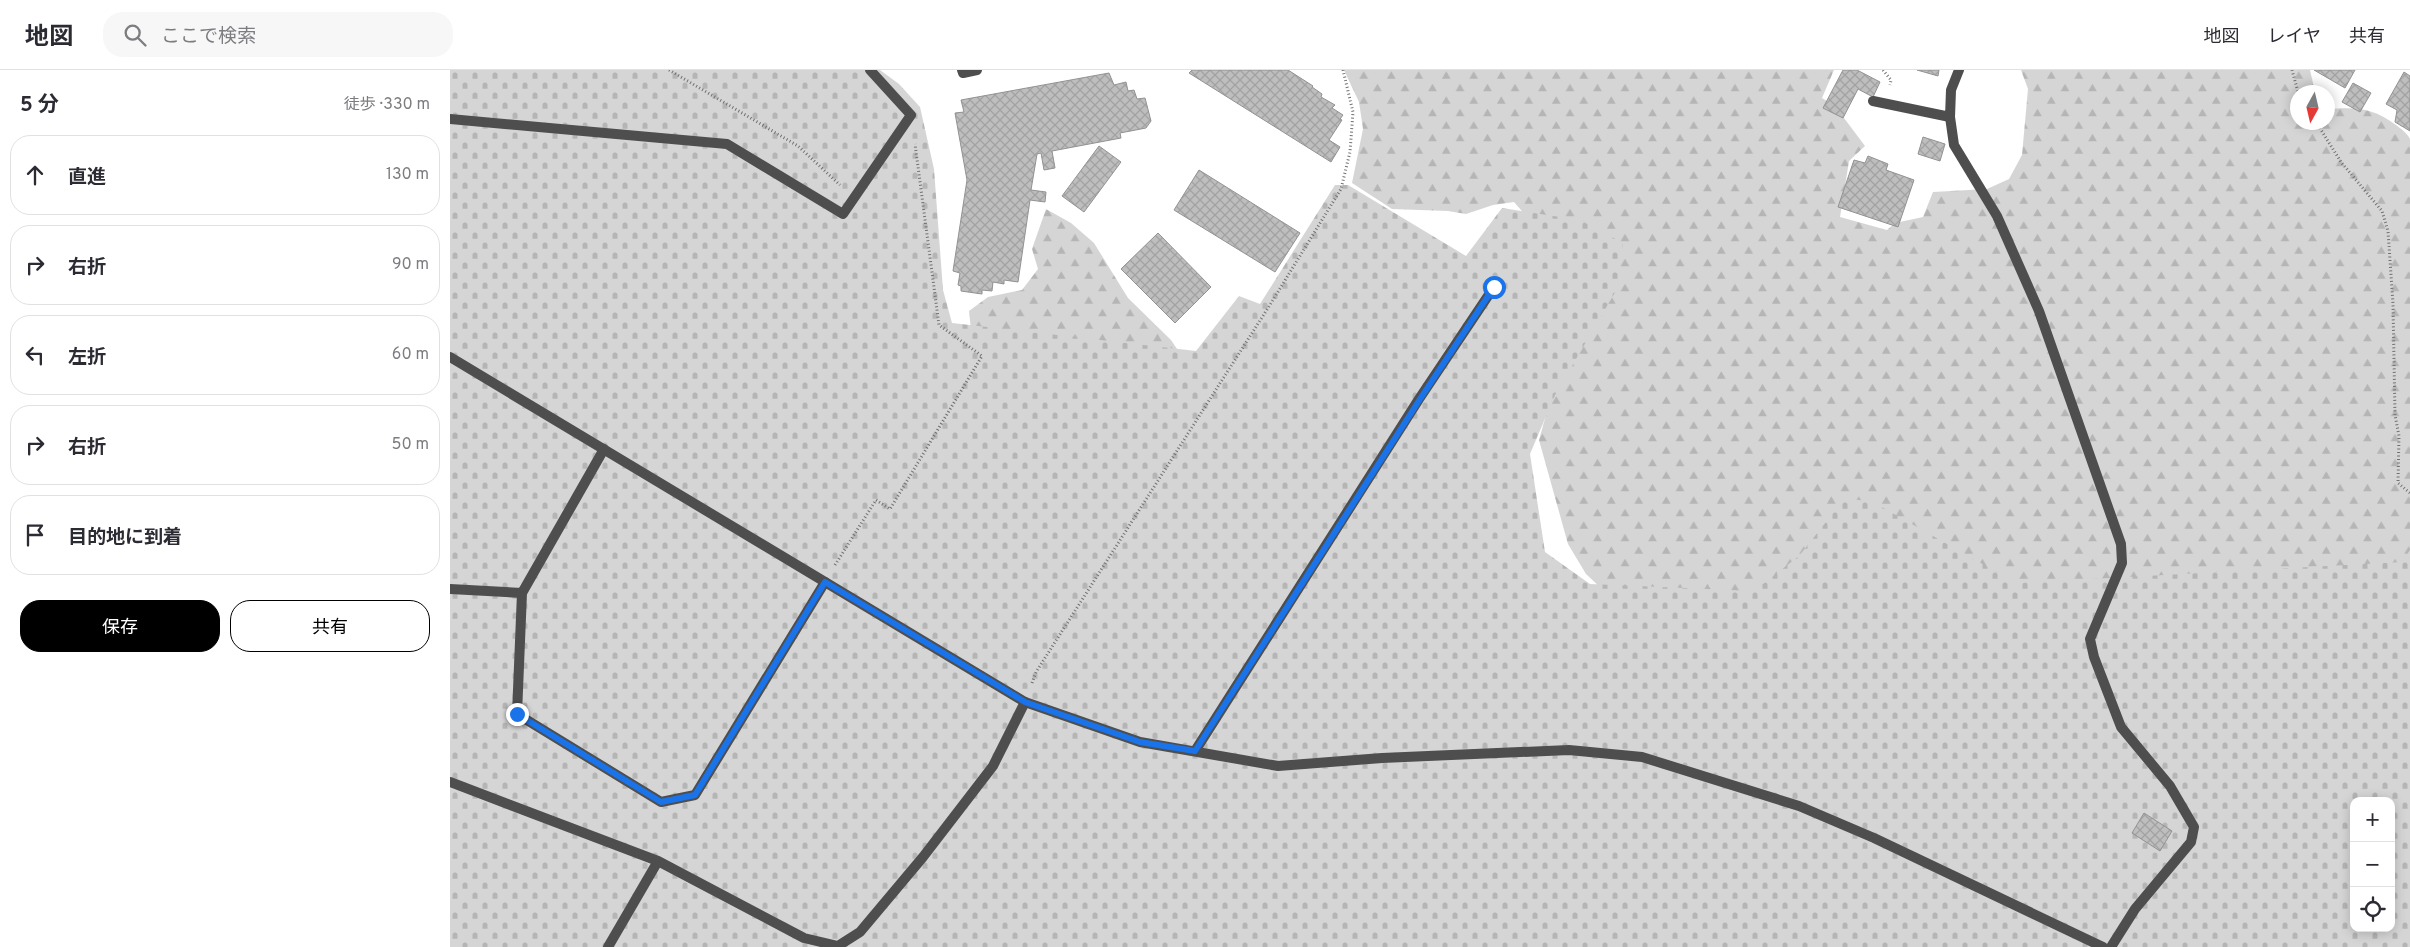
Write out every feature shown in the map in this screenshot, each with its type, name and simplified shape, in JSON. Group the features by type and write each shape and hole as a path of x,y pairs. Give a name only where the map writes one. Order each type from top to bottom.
{"street":[{"path":"450,119 727,144 843,214 911,115 870,70"},
{"path":"962,70 963,73 977,70"},
{"path":"1959,70 1950,90 1950,117 1954,145 1997,216 2039,311 2121,544 2122,563 2090,639 2094,658 2121,727 2170,786 2194,827 2191,842 2134,909 2111,947"},
{"path":"1873,101 1950,117"},
{"path":"1195,751 1420,399 1494,287"},
{"path":"450,357 1025,702 1140,742 1278,766 1382,758 1570,750 1642,756 1799,806 1874,838 2103,947"},
{"path":"604,449 522,593 517,714 661,802 695,795 825,582"},
{"path":"450,589 522,593"},
{"path":"450,782 658,861 804,938 838,946 860,932 923,857 993,766 1025,702"},
{"path":"608,947 658,861"}],"path":[{"path":"669,70 798,146 838,184"},
{"path":"1025,702 1036,672 1268,308 1341,189 1350,152 1354,112 1343,70"},
{"path":"2292,70 2296,85"},
{"path":"832,570 876,500 890,509 982,356 939,325 911,115"},
{"path":"2321,130 2341,162 2382,211 2388,231 2393,304 2395,416 2399,436 2398,483 2410,493"}],"green space":[{"path":"450,70 880,70 899,84 920,107 934,169 943,290 952,323 1196,351 1239,296 1260,304 1335,185 1348,185 1466,256 1502,208 1580,220 1623,243 1617,289 1555,395 1530,454 1545,552 1590,584 1754,591 1799,556 1845,498 1873,502 2016,583 2402,562 2410,550 2410,947 450,947"},
{"path":"1344,70 1834,70 1822,98 1835,106 1865,146 1849,161 1840,217 1887,230 1895,223 1923,217 1933,192 1987,189 2009,179 2022,155 2028,89 2021,70 2310,70 2313,85 2290,85 2290,130 2335,130 2335,109 2355,108 2379,115 2402,130 2410,139 2410,703 2392,797 2350,797 2350,927 1790,593 1602,589 1586,574 1568,544 1539,440 1548,408 1527,217 1514,202 1493,205 1466,214 1448,211 1392,209 1352,183 1363,129 1359,102"},
{"path":"1046,209 1071,223 1094,243 1128,298 1171,340 1187,364 971,330 969,311 988,297 1022,290 1038,269 1032,249"}],"building":[{"path":"1192,70 1288,70 1313,86 1322,94 1321,97 1335,105 1332,108 1343,115 1340,119 1342,120 1329,140 1340,147 1331,162 1189,73"},
{"path":"1843,70 1857,70 1880,82 1873,97 1858,89 1843,118 1823,108"},
{"path":"1917,70 1939,70 1938,76"},
{"path":"2314,70 2355,70 2345,88"},
{"path":"2404,72 2410,76 2410,131 2395,122 2397,110 2386,104"},
{"path":"1109,73 1114,85 1126,82 1128,91 1134,90 1137,99 1145,98 1151,121 1146,128 1120,133 1121,138 1052,151 1055,168 1044,170 1041,153 1037,154 1031,190 1046,192 1045,202 1030,200 1018,282 1004,280 1004,284 993,282 992,291 982,290 982,294 961,291 961,286 958,285 960,273 953,271 967,180 955,113 964,112 961,100"},
{"path":"2353,83 2371,93 2360,112 2342,102"},
{"path":"1923,137 1945,144 1940,161 1918,154"},
{"path":"1099,146 1121,162 1084,212 1062,196"},
{"path":"1868,156 1888,164 1886,170 1914,180 1898,227 1838,207 1854,160 1865,163"},
{"path":"1199,170 1300,233 1275,272 1174,210"},
{"path":"1158,233 1211,287 1175,323 1121,269"},
{"path":"2144,813 2172,831 2160,851 2132,833"}],"route":[{"path":"517,714 661,802 695,795 825,582 1025,702 1140,742 1195,751 1420,399 1494,287"}]}
